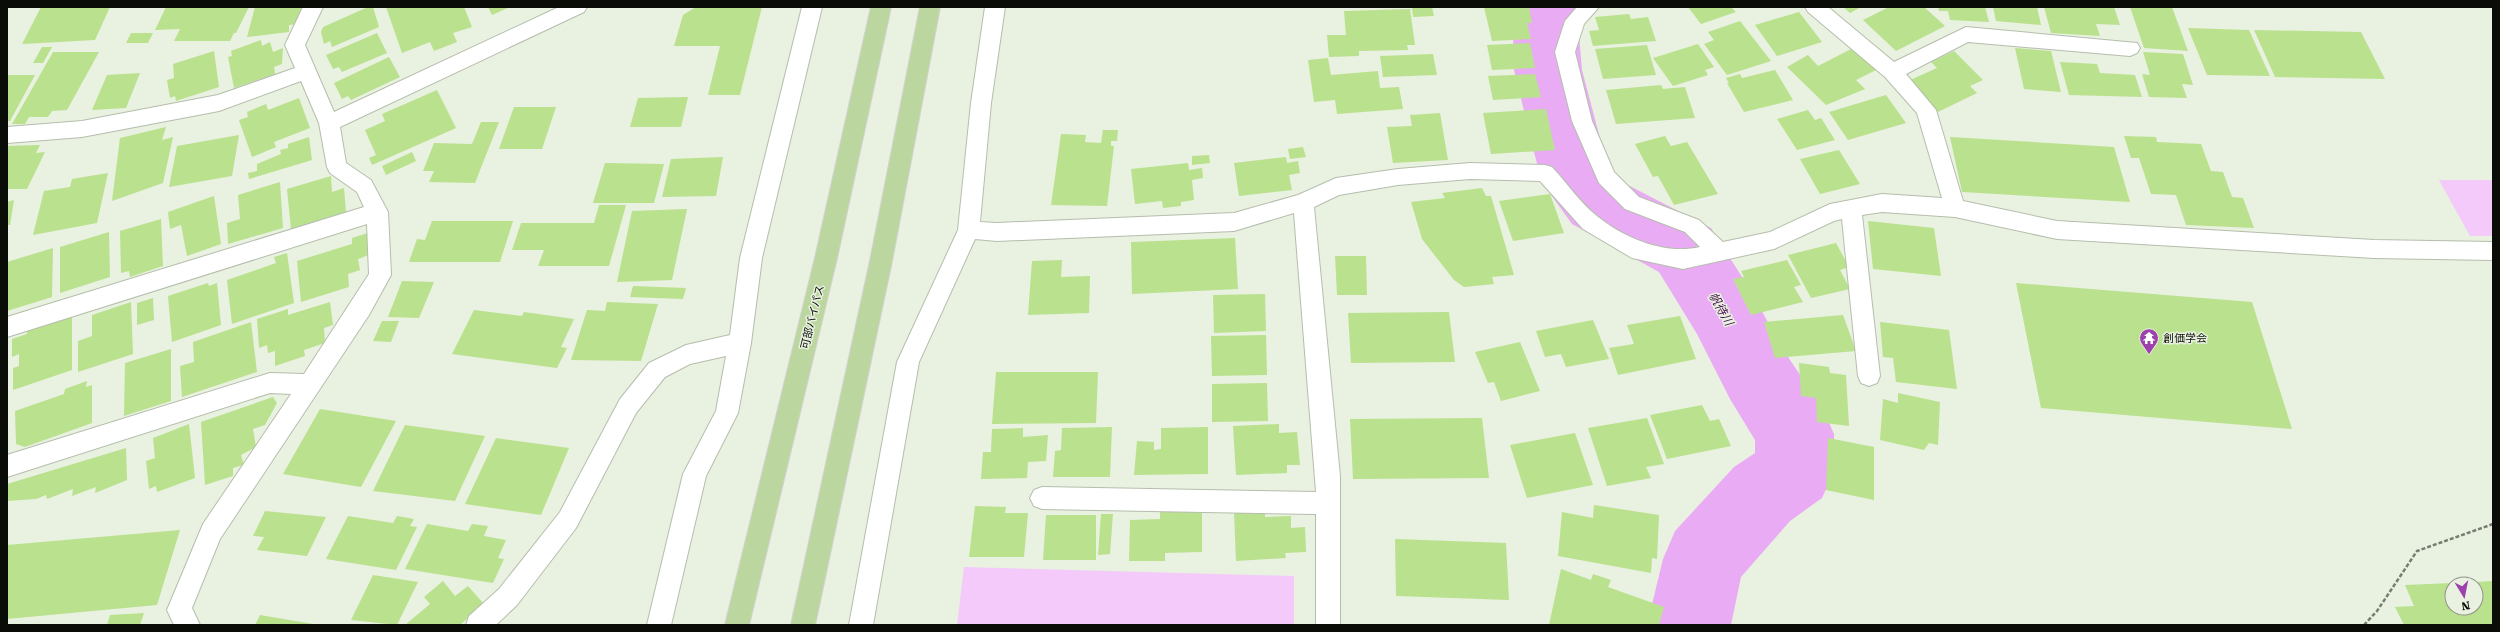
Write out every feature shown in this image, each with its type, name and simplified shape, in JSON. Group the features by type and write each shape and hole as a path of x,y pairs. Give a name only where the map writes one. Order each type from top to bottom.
{"highway":[{"name":"可部バイパス","path":"737,625 826,258 881,7"},
{"path":"803,625 881,261 930,7"}],"street":[{"path":"188,625 179,610 211,532 361,308 380,275 377,212 364,186 337,167 329,123 308,71 295,45 313,7"},
{"path":"329,123 577,7"},
{"path":"659,625 695,474 727,413 740,344 751,258 812,7"},
{"path":"861,625 908,362 968,230 981,103 995,7"},
{"path":"1589,7 1575,21 1565,52 1582,121 1606,177 1632,203 1692,226 1719,252"},
{"path":"1815,7 1892,72 1926,110 1955,208"},
{"path":"1892,72 1966,34 2130,48"},
{"path":"7,135 82,129 219,102 308,71"},
{"path":"968,230 997,232 1234,222 1303,202 1336,187 1398,177 1470,171 1545,173 1590,223 1640,252 1682,260 1774,240 1830,213 1882,203 1955,208 2057,230 2374,249 2493,251"},
{"path":"1303,202 1328,476 1328,625"},
{"path":"1851,209 1869,376"},
{"path":"7,326 377,212"},
{"path":"478,625 508,597 568,520 628,406 657,370 686,355 740,344"},
{"path":"7,466 270,383 311,384"},
{"path":"1042,498 1327,502"}],"path":[{"path":"2364,625 2377,611 2417,551 2493,524"}],"shaded area":[{"path":"2439,180 2493,180 2493,236 2470,236"},
{"path":"964,567 1294,576 1294,625 957,625"}],"building":[{"path":"41,7 110,7 95,40 22,44"},
{"path":"166,7 249,7 236,33 234,33 230,41 174,41 180,29 155,30"},
{"path":"255,7 301,7 298,24 289,25 289,32 247,37"},
{"path":"368,7 373,7 379,27 332,47 330,41 324,44 321,32 323,27"},
{"path":"386,7 464,7 472,27 453,33 457,42 434,51 430,42 402,53"},
{"path":"488,7 510,7 492,15"},
{"path":"696,7 762,7 740,95 708,95 720,46 674,46 683,15"},
{"path":"1412,7 1432,7 1434,16 1413,17"},
{"path":"1484,7 1529,7 1532,23 1527,23 1531,39 1492,41"},
{"path":"1688,7 1731,7 1736,12 1701,24"},
{"path":"1843,7 1861,7 1850,13"},
{"path":"1889,7 1924,7 1945,26 1896,51 1863,20"},
{"path":"1938,7 1985,7 1989,22 1950,20 1948,11 1939,11"},
{"path":"1993,7 2037,7 2041,25 1996,21"},
{"path":"2044,7 2114,7 2120,25 2096,24 2100,36 2051,33"},
{"path":"2130,7 2172,7 2188,51 2144,48"},
{"path":"1410,9 1415,45 1407,45 1408,50 1359,51 1359,56 1329,57 1327,35 1346,35 1344,11"},
{"path":"1799,12 1822,42 1777,56 1755,25"},
{"path":"1629,14 1631,19 1648,17 1656,41 1593,46 1589,31 1599,30 1595,17"},
{"path":"1740,21 1771,61 1727,75 1704,44 1714,40 1708,32"},
{"path":"2188,28 2249,30 2270,76 2207,75"},
{"path":"2254,30 2361,32 2385,79 2275,77"},
{"path":"131,33 153,33 148,43 126,43"},
{"path":"377,33 387,53 342,72 339,67 333,69 326,55"},
{"path":"261,40 262,46 270,42 273,52 283,48 282,64 274,67 275,74 234,88 228,57 232,56 231,51"},
{"path":"1530,43 1535,68 1492,70 1487,45"},
{"path":"1698,44 1714,67 1705,70 1708,75 1673,86 1653,58"},
{"path":"1647,45 1656,75 1603,79 1595,49"},
{"path":"42,47 52,47 43,63 33,63"},
{"path":"1855,47 1878,69 1856,80 1865,89 1826,105 1787,67 1808,55 1818,66"},
{"path":"2015,48 2051,51 2061,92 2024,89"},
{"path":"214,51 219,87 176,101 175,96 170,98 167,80 174,78 173,64"},
{"path":"1954,51 1983,80 1970,86 1977,93 1938,112 1908,81 1937,68 1931,62"},
{"path":"53,52 99,52 67,110 52,111 48,117 29,117 25,124 12,124"},
{"path":"2143,52 2183,54 2193,85 2182,84 2187,98 2149,97 2142,74 2150,75"},
{"path":"1433,54 1437,75 1383,77 1380,56"},
{"path":"389,57 400,77 351,100 348,96 342,99 334,83"},
{"path":"1328,58 1331,75 1378,71 1380,88 1399,87 1403,109 1337,114 1335,100 1314,102 1308,60"},
{"path":"2060,62 2097,64 2100,73 2135,75 2142,97 2069,95"},
{"path":"1775,70 1793,100 1744,112 1727,83 1729,83 1726,78 1740,74 1742,78"},
{"path":"140,73 126,108 92,110 107,75"},
{"path":"1535,74 1541,97 1493,100 1488,76"},
{"path":"7,75 35,75 10,121 7,121"},
{"path":"1661,85 1663,89 1685,87 1695,118 1616,124 1606,90"},
{"path":"437,90 456,128 372,165 369,158 376,155 365,130 385,121 382,114"},
{"path":"1886,95 1906,123 1848,140 1829,112"},
{"path":"688,97 681,127 630,127 638,98"},
{"path":"299,98 310,128 274,142 276,147 252,157 239,120 248,117 247,112 266,104 268,110"},
{"path":"514,107 556,107 542,149 499,149"},
{"path":"1546,109 1555,150 1491,154 1483,113"},
{"path":"1808,110 1815,120 1821,118 1835,140 1797,150 1777,119"},
{"path":"1440,113 1448,160 1393,163 1387,127 1412,126 1410,115"},
{"path":"481,122 499,122 475,183 429,182 434,171 423,171 434,143 472,144"},
{"path":"166,127 162,140 173,137 163,183 112,201 120,138"},
{"path":"1103,130 1118,130 1117,141 1111,141 1111,146 1114,146 1107,206 1051,205 1061,134 1086,135 1085,142 1101,143"},
{"path":"239,135 232,176 169,187 177,146"},
{"path":"1665,136 1671,146 1687,142 1718,194 1674,205 1658,176 1653,177 1635,144"},
{"path":"2124,136 2156,137 2157,142 2201,144 2211,171 2223,172 2232,197 2243,198 2254,228 2186,225 2176,195 2151,194 2139,158 2131,158"},
{"path":"309,137 312,160 249,179 248,173 257,171 257,164 281,154 280,150 288,148 288,144"},
{"path":"1950,137 2114,147 2130,202 1962,192"},
{"path":"40,145 36,153 45,152 27,189 7,189 7,146"},
{"path":"1303,147 1306,157 1290,159 1288,149"},
{"path":"1839,150 1860,184 1820,194 1800,159"},
{"path":"412,152 416,161 386,175 382,166"},
{"path":"1209,155 1210,163 1192,165 1192,156"},
{"path":"723,157 716,196 662,197 671,159"},
{"path":"1286,157 1287,163 1298,161 1300,173 1289,175 1292,190 1239,196 1234,163"},
{"path":"605,163 664,164 654,203 593,203"},
{"path":"1188,163 1189,170 1202,168 1203,178 1192,180 1194,200 1181,202 1181,206 1163,208 1162,201 1135,204 1131,169"},
{"path":"108,173 97,223 33,235 44,191 70,187 72,179"},
{"path":"331,176 332,192 344,188 346,212 291,229 287,189"},
{"path":"280,182 283,228 228,244 227,223 240,219 238,195"},
{"path":"1482,188 1486,196 1491,196 1514,275 1492,277 1494,284 1464,287 1454,280 1422,239 1411,202 1445,198 1442,193"},
{"path":"1550,194 1564,233 1513,241 1499,201"},
{"path":"214,196 221,244 187,256 181,225 170,229 168,212"},
{"path":"14,200 10,225 7,225 7,202"},
{"path":"599,205 626,205 609,266 538,266 544,250 512,250 521,223 594,223"},
{"path":"687,209 672,280 617,282 632,211"},
{"path":"161,219 163,266 130,277 129,271 121,273 120,231"},
{"path":"432,221 513,221 500,262 409,262 417,239 425,240"},
{"path":"1868,221 1934,228 1941,276 1873,269"},
{"path":"109,232 110,277 60,293 60,247"},
{"path":"368,233 371,254 358,259 360,270 348,274 349,287 301,302 297,261 352,244 352,238"},
{"path":"1235,238 1238,289 1132,294 1131,242"},
{"path":"1836,243 1849,267 1840,270 1850,289 1811,298 1788,255"},
{"path":"53,248 52,297 7,311 7,262"},
{"path":"287,253 294,303 232,324 227,280 276,263 274,257"},
{"path":"1335,256 1366,256 1367,295 1337,295"},
{"path":"1062,260 1061,277 1090,276 1089,313 1028,315 1032,261"},
{"path":"1787,260 1801,285 1794,287 1803,302 1751,315 1733,279 1744,277 1741,271"},
{"path":"402,281 434,282 419,318 388,317"},
{"path":"208,283 209,286 217,283 221,325 172,342 168,296"},
{"name":"創価学会","path":"2016,283 2252,302 2292,429 2041,408"},
{"path":"633,286 686,288 683,299 630,297"},
{"path":"1265,294 1266,331 1214,333 1213,295"},
{"path":"153,298 154,320 137,325 137,303"},
{"path":"131,302 133,354 78,372 78,341 92,336 92,315"},
{"path":"330,302 333,325 324,328 325,343 304,350 305,356 275,366 275,351 268,353 267,345 259,348 257,319 288,309 288,315"},
{"path":"607,302 658,304 641,361 571,360 587,310 605,311"},
{"path":"474,310 522,316 524,312 574,319 561,347 567,348 557,368 452,354"},
{"path":"1449,312 1455,362 1351,363 1348,313"},
{"path":"1843,315 1856,351 1775,358 1764,322"},
{"path":"1680,316 1696,359 1618,375 1609,348 1634,344 1627,325"},
{"path":"72,317 72,370 13,390 13,368 19,366 19,354 12,357 12,339 27,334 27,331"},
{"path":"1593,320 1609,359 1566,367 1561,354 1545,357 1536,331"},
{"path":"382,321 399,321 391,342 373,341"},
{"path":"251,322 257,372 182,397 180,366 194,362 193,342"},
{"path":"1880,322 1949,330 1957,389 1896,382 1893,358 1883,357"},
{"path":"1266,335 1267,375 1212,376 1211,336"},
{"path":"1520,342 1540,391 1501,401 1494,382 1488,383 1475,352"},
{"path":"171,349 171,401 124,416 125,363"},
{"path":"1799,363 1829,367 1830,373 1846,375 1849,426 1817,422 1816,398 1801,396"},
{"path":"996,372 1098,372 1096,423 992,424"},
{"path":"87,381 86,387 92,385 92,423 25,447 16,444 15,411 64,394 65,389"},
{"path":"1267,383 1268,421 1212,422 1212,384"},
{"path":"1898,393 1940,402 1938,445 1929,443 1924,450 1880,440 1883,399 1898,403"},
{"path":"273,397 277,403 265,425 253,429 256,447 241,455 244,465 233,468 233,476 205,485 201,422"},
{"path":"1702,405 1710,421 1719,419 1731,446 1667,459 1650,415"},
{"path":"320,409 396,421 361,487 283,474"},
{"path":"1482,418 1489,478 1353,479 1350,419"},
{"path":"1647,418 1664,464 1646,467 1651,478 1607,486 1588,428"},
{"path":"189,424 195,478 157,492 156,486 149,489 146,461 155,458 153,438"},
{"path":"1279,424 1279,433 1297,432 1300,465 1287,465 1287,473 1236,475 1233,426"},
{"path":"405,425 485,436 455,501 373,491"},
{"path":"1112,427 1110,477 1053,477 1055,451 1061,450 1062,428"},
{"path":"1208,427 1208,474 1134,475 1137,441 1154,442 1154,450 1161,449 1161,428"},
{"path":"1023,428 1023,437 1048,435 1046,461 1028,462 1027,478 981,479 983,452 991,452 992,429"},
{"path":"1575,433 1593,485 1527,498 1510,445"},
{"path":"496,438 569,448 541,515 465,504"},
{"path":"1828,438 1874,447 1874,500 1826,490"},
{"path":"126,448 127,480 95,493 96,487 72,496 73,489 47,499 46,495 36,499 7,501 7,484"},
{"path":"1594,505 1659,515 1657,559 1652,558 1651,573 1558,556 1562,512 1593,518"},
{"path":"975,506 1006,507 1005,513 1028,513 1024,557 969,557"},
{"path":"1202,510 1202,552 1165,553 1165,561 1129,561 1130,520 1160,519 1160,512"},
{"path":"265,511 326,517 307,556 257,550 264,537 253,536"},
{"path":"1265,511 1265,517 1291,516 1291,528 1305,527 1306,552 1285,553 1286,558 1236,561 1234,512"},
{"path":"1101,514 1113,514 1110,554 1098,555"},
{"path":"1046,515 1096,515 1096,560 1043,560"},
{"path":"348,516 393,523 397,516 414,519 410,526 417,527 396,570 326,559"},
{"path":"427,524 468,531 472,524 488,526 484,536 506,540 498,558 504,559 493,583 405,569"},
{"path":"180,530 157,605 7,619 7,545"},
{"path":"1395,539 1506,543 1509,600 1396,596"},
{"path":"1561,569 1591,580 1593,574 1611,580 1608,587 1664,607 1659,625 1549,625"},
{"path":"373,575 418,582 397,625 351,620"},
{"path":"443,581 455,596 468,586 484,604 460,625 405,625 430,604 424,597"},
{"path":"2493,581 2493,625 2404,625 2395,607 2414,606 2405,585 2444,583 2444,616 2484,616 2484,582"},
{"path":"144,613 140,625 107,625 110,615"},
{"path":"260,615 313,624 313,625 255,625"}],"waterway":[{"name":"帆待川","path":"1554,7 1546,35 1548,70 1574,172 1597,203 1685,250 1723,311 1757,375 1795,434 1794,472 1762,494 1704,559 1689,625"}],"place":[{"name":"創価学会","path":"2149,355"}]}
